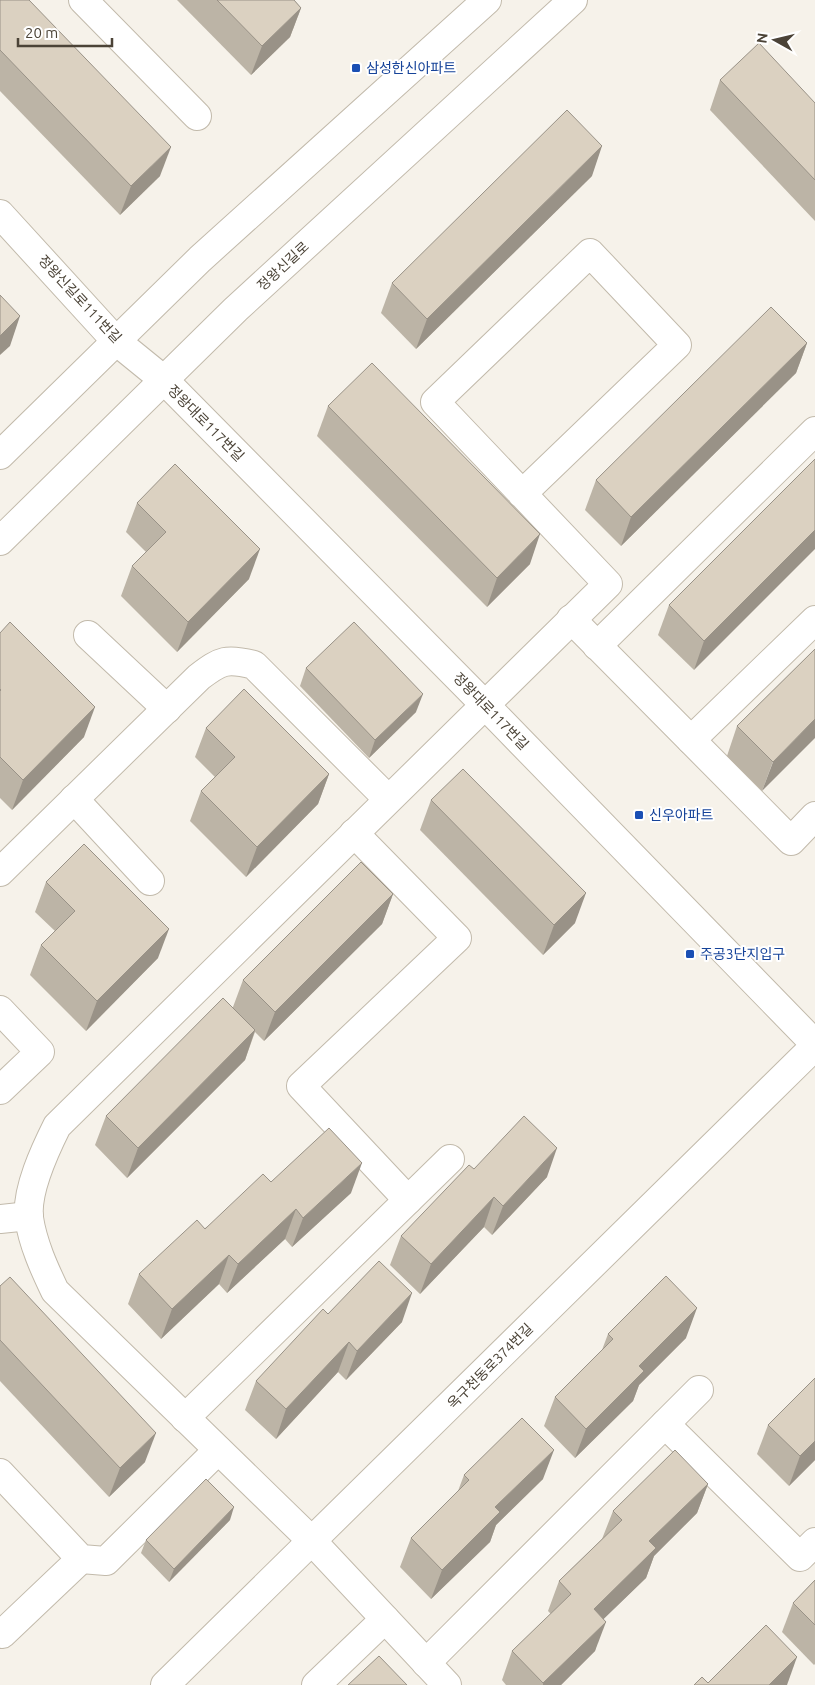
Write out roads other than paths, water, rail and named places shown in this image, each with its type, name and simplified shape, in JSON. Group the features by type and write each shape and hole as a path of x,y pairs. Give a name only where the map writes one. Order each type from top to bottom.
{"street":[{"path":"84,0 197,116"},
{"path":"0,455 200,260 487,0"},
{"name":"정왕신길로","path":"0,541 236,309 573,0"},
{"name":"정왕신길로111번길","path":"0,214 116,340 164,380"},
{"path":"446,1685 312,1541 55,1291 34,1242 29,1216 31,1192 57,1126 608,584 522,494 435,402 590,253 677,344 522,494"},
{"name":"정왕대로117번길","path":"164,380 485,705 815,1045"},
{"path":"597,646 815,431"},
{"path":"571,620 791,841 815,816"},
{"path":"691,740 815,620"},
{"path":"88,635 167,709"},
{"path":"0,872 199,677 215,664 236,660 254,665 388,799"},
{"path":"74,799 150,881"},
{"path":"354,833 457,938 301,1086 408,1200"},
{"path":"0,1010 40,1052 0,1090"},
{"name":"옥구천동로374번길","path":"165,1685 815,1045"},
{"path":"185,1418 450,1159"},
{"path":"0,1219 29,1216"},
{"path":"426,1663 699,1390"},
{"path":"665,1424 800,1558 815,1542"},
{"path":"0,1473 81,1559 106,1560 218,1450"},
{"path":"0,1633 2,1634 81,1559"},
{"path":"316,1685 385,1619"}],"place":[{"name":"삼성한신아파트","path":"356,68"},
{"name":"신우아파트","path":"639,815"},
{"name":"주공3단지입구","path":"690,954"}]}
